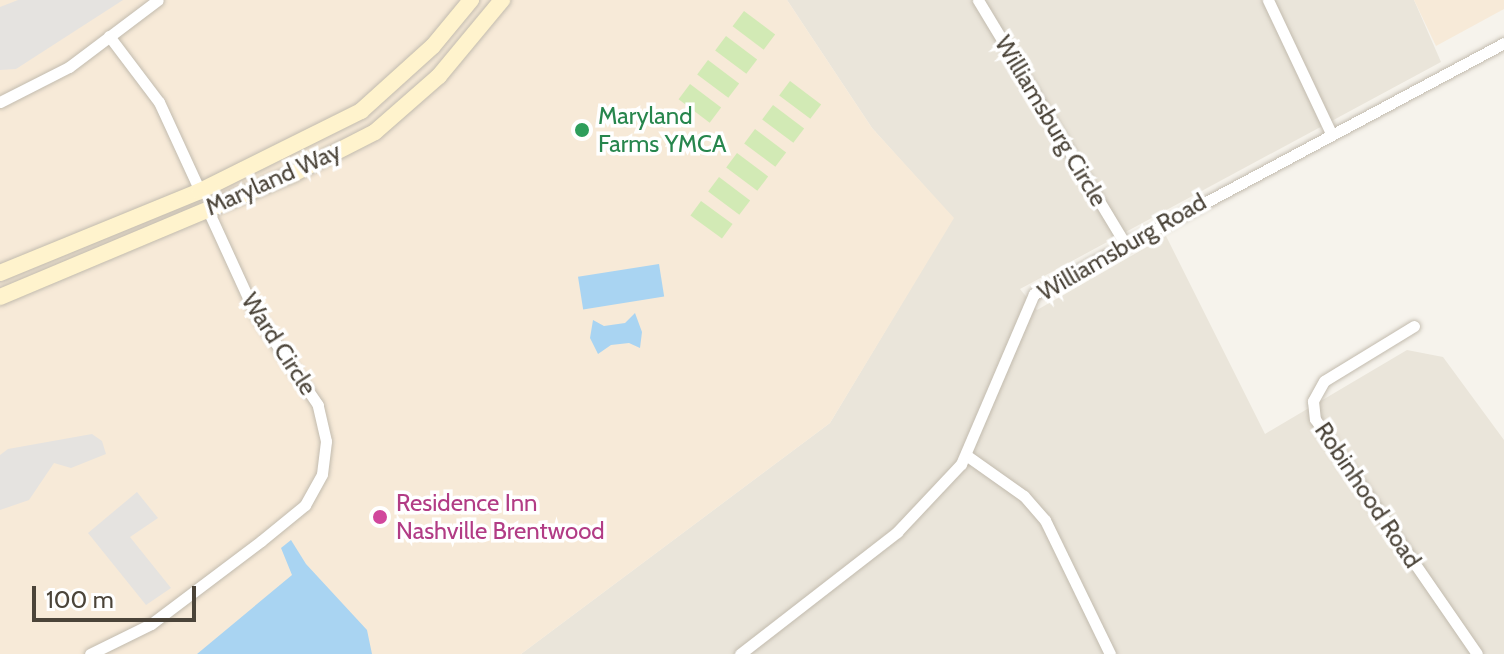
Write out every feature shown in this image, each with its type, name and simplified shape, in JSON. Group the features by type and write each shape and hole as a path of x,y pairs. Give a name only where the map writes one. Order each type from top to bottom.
{"main road":[{"name":"Maryland Way","path":"0,273 200,191 361,111 415,66 471,0"},
{"name":"Maryland Way","path":"0,297 293,174 375,132 439,76 502,0"},
{"path":"361,111 375,132"},
{"path":"200,191 207,208"}],"street":[{"path":"0,102 69,67 158,0"},
{"name":"Williamsburg Circle","path":"978,0 1124,242"},
{"path":"1268,0 1331,133"},
{"path":"109,36 159,102 200,191"},
{"name":"Williamsburg Road","path":"740,654 897,532 966,455 1034,294 1124,242 1504,43"},
{"name":"Ward Circle","path":"90,654 151,624 261,541 305,505 322,474 326,441 318,405 255,313 207,208"},
{"name":"Robinhood Road","path":"1414,326 1324,381 1313,401 1315,419 1477,654"},
{"path":"966,455 1024,496 1045,520 1110,654"}],"shaded area":[{"path":"0,0 787,0 872,128 954,218 830,423 521,654 0,654"},
{"path":"18,0 123,0 16,69 0,70 0,7"},
{"path":"787,0 1414,0 1441,62 1020,289 1037,310 1166,236 1265,434 1407,350 1443,357 1504,440 1504,654 521,654 830,423 953,218 872,128"},
{"path":"1414,0 1504,0 1504,9 1436,46"},
{"path":"92,434 102,441 106,454 71,468 54,463 29,500 0,510 0,455 8,449"},
{"path":"137,492 158,518 130,537 171,588 146,605 88,533"}],"green space":[{"path":"744,11 775,34 764,50 733,26"},
{"path":"726,36 757,59 746,74 715,50"},
{"path":"708,60 739,83 728,98 697,74"},
{"path":"790,81 821,104 810,119 779,95"},
{"path":"690,84 721,107 710,123 679,99"},
{"path":"773,105 804,128 793,143 762,119"},
{"path":"755,129 786,152 775,167 744,143"},
{"path":"737,153 768,176 757,191 726,167"},
{"path":"719,177 750,200 739,215 708,191"},
{"path":"701,201 733,224 722,238 690,216"}],"water":[{"path":"659,264 664,297 583,309 578,277"},
{"path":"635,313 642,332 640,348 629,343 611,345 598,354 590,338 593,320 604,326 625,323"},
{"path":"291,540 306,564 367,630 372,654 197,654 292,575 281,548"}],"place":[{"name":"Maryland Farms YMCA","path":"582,130"},
{"name":"Residence Inn Nashville Brentwood","path":"380,517"}]}
